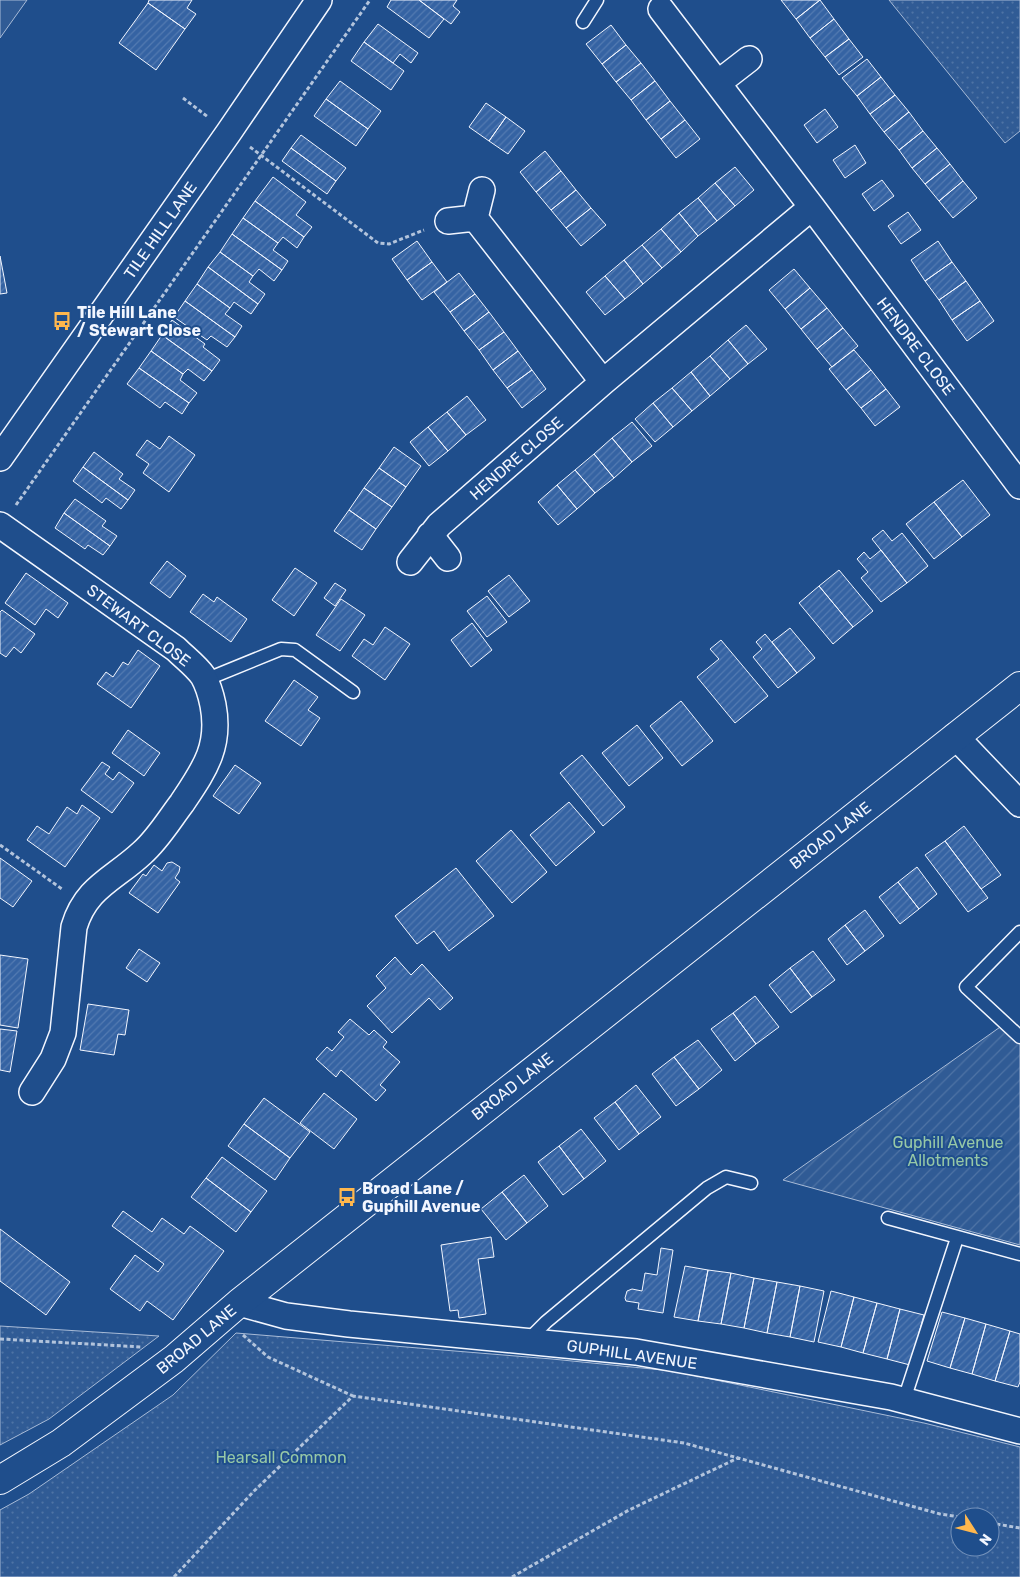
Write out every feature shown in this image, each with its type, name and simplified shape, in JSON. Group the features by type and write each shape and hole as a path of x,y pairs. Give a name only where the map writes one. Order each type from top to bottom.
{"street":[{"name":"TILE HILL LANE","path":"0,458 229,132 319,0"},
{"name":"HENDRE CLOSE","path":"661,9 812,207 1020,486"},
{"path":"718,83 749,59"},
{"path":"475,218 482,190"},
{"name":"HENDRE CLOSE","path":"410,562 439,525 603,382 812,207"},
{"path":"448,221 475,218"},
{"path":"475,218 603,382"},
{"name":"STEWART CLOSE","path":"0,526 176,650 197,669 205,680 211,698 215,723 211,754 204,768 153,842 104,882 83,904 74,927 63,1033 54,1059 32,1092"},
{"path":"430,535 448,558"},
{"name":"BROAD LANE","path":"0,1480 61,1443 174,1359 231,1310 1020,686"},
{"path":"955,736 1020,804"},
{"name":"GUPHILL AVENUE","path":"231,1310 636,1352 904,1400 1020,1431"}],"lane":[{"path":"583,22 598,0"},
{"path":"205,680 281,649 295,650 354,692"},
{"path":"1020,932 966,987 1020,1037"},
{"path":"527,1341 546,1322 707,1188 726,1177 751,1183"},
{"path":"888,1218 1020,1254"},
{"path":"904,1400 957,1238"}],"path":[{"path":"0,526 370,0"},
{"path":"183,98 378,243 389,244 448,221"},
{"path":"0,845 83,904"},
{"path":"231,1310 268,1357 353,1396 684,1443 950,1516"},
{"path":"0,1339 138,1346 174,1359"},
{"path":"174,1577 254,1492 353,1396"},
{"path":"512,1577 629,1510 738,1458"},
{"path":"1000,1525 1020,1528"}],"shaded area":[{"path":"0,0 27,0 0,38"}],"green space":[{"path":"889,0 1020,0 1020,131 1005,143"},
{"name":"Guphill Avenue Allotments","path":"1003,1025 1020,1041 1020,1245 783,1180"},
{"path":"0,1326 159,1336 49,1419 0,1445"},
{"name":"Hearsall Common","path":"236,1333 552,1359 672,1371 924,1423 1020,1447 1020,1577 0,1577 0,1510 29,1494 173,1395"}],"building":[{"path":"149,0 192,0 187,8 196,14 185,29 148,3"},
{"path":"391,0 419,0 444,19 429,38 387,7"},
{"path":"419,0 457,0 453,6 460,12 451,24"},
{"path":"781,0 820,0 796,19"},
{"path":"820,0 834,19 810,38 796,19"},
{"path":"148,3 185,29 156,70 119,43"},
{"path":"834,19 849,39 825,57 810,38"},
{"path":"378,24 418,53 411,63 400,54 393,63 364,42"},
{"path":"611,25 626,45 602,64 586,44"},
{"path":"849,39 863,57 839,75 825,57"},
{"path":"364,42 404,71 391,90 351,61"},
{"path":"626,45 641,63 616,82 602,64"},
{"path":"867,59 881,77 857,96 842,78"},
{"path":"641,63 655,81 631,100 616,82"},
{"path":"881,77 895,95 870,114 857,96"},
{"path":"340,81 381,111 368,129 326,99"},
{"path":"655,81 670,101 646,120 631,100"},
{"path":"895,95 909,112 884,132 870,114"},
{"path":"326,99 368,129 356,146 314,116"},
{"path":"670,101 685,120 661,139 646,120"},
{"path":"486,103 506,117 489,141 469,127"},
{"path":"825,109 838,127 817,143 804,125"},
{"path":"909,112 923,131 899,150 884,132"},
{"path":"506,117 525,131 508,154 489,141"},
{"path":"685,120 700,139 676,158 661,139"},
{"path":"923,131 937,148 912,168 899,150"},
{"path":"301,135 346,168 336,181 291,148"},
{"path":"855,145 866,163 845,178 833,160"},
{"path":"291,148 336,181 327,194 282,161"},
{"path":"937,148 950,164 925,184 912,168"},
{"path":"545,151 561,171 536,192 520,172"},
{"path":"950,164 963,181 939,201 925,184"},
{"path":"735,167 754,190 735,206 715,183"},
{"path":"561,171 576,190 551,210 536,192"},
{"path":"273,177 306,202 296,215 312,227 304,237 255,201"},
{"path":"882,180 894,196 874,211 862,194"},
{"path":"963,181 977,198 953,218 939,201"},
{"path":"715,183 735,206 717,221 698,198"},
{"path":"576,190 591,208 566,228 551,210"},
{"path":"698,198 717,221 698,236 679,213"},
{"path":"255,201 304,237 297,248 283,237 278,243 243,218"},
{"path":"591,208 606,225 581,246 566,228"},
{"path":"908,212 921,230 901,244 888,226"},
{"path":"679,213 698,236 681,252 661,229"},
{"path":"243,218 278,243 273,250 288,261 282,270 232,234"},
{"path":"661,229 681,252 662,268 642,245"},
{"path":"232,234 282,270 274,281 259,269 253,276 220,252"},
{"path":"417,241 432,262 407,280 392,259"},
{"path":"938,241 952,262 925,281 911,260"},
{"path":"642,245 662,268 643,284 624,260"},
{"path":"220,252 253,276 249,282 265,294 258,304 208,267"},
{"path":"0,256 7,293 0,294"},
{"path":"624,260 643,284 625,299 605,276"},
{"path":"432,262 447,282 422,300 407,280"},
{"path":"952,262 966,281 939,300 925,281"},
{"path":"208,267 258,304 251,314 234,302 230,308 197,284"},
{"path":"794,269 810,288 785,309 769,290"},
{"path":"459,273 475,294 450,312 434,292"},
{"path":"605,276 625,299 605,315 586,292"},
{"path":"966,281 980,301 952,320 939,300"},
{"path":"197,284 230,308 225,314 242,326 235,337 185,301"},
{"path":"810,288 827,308 801,329 785,309"},
{"path":"475,294 489,312 464,331 450,312"},
{"path":"185,301 235,337 227,347 211,336 207,340 174,317"},
{"path":"980,301 994,321 967,341 952,320"},
{"path":"827,308 843,328 817,349 801,329"},
{"path":"489,312 504,332 479,350 464,331"},
{"path":"172,320 205,344 203,347 220,360 212,371 162,335"},
{"path":"746,325 767,349 748,364 728,340"},
{"path":"843,328 858,346 832,367 817,349"},
{"path":"504,332 518,351 493,370 479,350"},
{"path":"162,335 212,371 204,381 188,369 183,374 151,351"},
{"path":"728,340 748,364 730,379 710,356"},
{"path":"854,350 871,370 846,390 829,369"},
{"path":"151,351 183,374 180,380 197,393 189,403 139,368"},
{"path":"518,351 532,370 507,388 493,370"},
{"path":"710,356 730,379 710,396 691,372"},
{"path":"139,368 189,403 182,414 165,402 160,408 127,384"},
{"path":"532,370 546,389 522,408 507,388"},
{"path":"871,370 886,389 861,408 846,390"},
{"path":"691,372 710,396 692,411 672,388"},
{"path":"672,388 692,411 673,427 653,403"},
{"path":"886,389 900,407 875,426 861,408"},
{"path":"467,396 486,420 466,435 447,412"},
{"path":"653,403 673,427 655,442 635,419"},
{"path":"447,412 466,435 448,451 428,427"},
{"path":"632,422 652,446 632,462 612,438"},
{"path":"428,427 448,451 429,466 410,442"},
{"path":"169,436 195,455 169,492 143,473 149,464 136,455 147,440 160,449"},
{"path":"612,438 632,462 614,478 594,454"},
{"path":"394,447 421,466 406,487 379,468"},
{"path":"94,452 123,474 119,479 135,490 128,500 83,467"},
{"path":"594,454 614,478 595,493 575,470"},
{"path":"83,467 128,500 121,509 106,498 102,503 73,481"},
{"path":"379,468 406,487 392,507 364,488"},
{"path":"575,470 595,493 577,509 557,485"},
{"path":"963,480 990,515 962,537 934,502"},
{"path":"557,485 577,509 558,525 538,502"},
{"path":"364,488 392,507 376,529 349,510"},
{"path":"75,499 106,521 102,526 117,536 110,546 64,513"},
{"path":"934,502 962,537 934,559 906,524"},
{"path":"349,510 376,529 362,550 334,531"},
{"path":"64,513 110,546 103,555 88,545 85,549 55,528"},
{"path":"883,530 892,541 902,533 928,566 907,583 872,539"},
{"path":"881,550 907,583 881,602 861,578 868,572 857,559 864,552 870,559"},
{"path":"167,561 186,576 170,598 150,583"},
{"path":"295,568 317,583 294,616 272,600"},
{"path":"839,570 873,611 853,627 819,586"},
{"path":"26,573 68,603 58,618 46,609 35,625 5,603"},
{"path":"509,575 530,601 509,617 488,591"},
{"path":"335,583 346,590 335,606 324,598"},
{"path":"819,586 853,627 833,644 799,603"},
{"path":"203,594 214,602 217,597 247,619 231,642 190,612"},
{"path":"487,596 507,622 487,637 467,611"},
{"path":"341,599 365,615 340,651 316,635"},
{"path":"2,610 35,634 21,653 14,647 6,657 0,653 0,612"},
{"path":"472,623 492,650 471,667 451,640"},
{"path":"385,627 410,644 385,680 352,656 364,639 373,645"},
{"path":"790,628 815,658 797,673 772,642"},
{"path":"765,634 797,673 778,688 753,657 762,649 756,642"},
{"path":"721,640 768,696 735,723 697,677 719,659 710,649"},
{"path":"138,650 160,666 131,708 97,684 106,672 113,677 123,662 128,665"},
{"path":"294,680 318,697 308,710 320,718 301,746 265,721"},
{"path":"681,701 713,741 682,766 650,726"},
{"path":"637,725 663,758 629,786 602,753"},
{"path":"128,730 160,753 144,776 112,753"},
{"path":"582,755 625,807 603,826 560,773"},
{"path":"102,762 110,767 105,774 113,780 119,772 134,783 112,813 81,790"},
{"path":"235,765 261,783 239,814 213,796"},
{"path":"569,802 595,832 556,866 530,835"},
{"path":"82,805 100,818 65,867 27,840 37,826 49,834 67,807 77,814"},
{"path":"964,826 1001,875 981,889 945,841"},
{"path":"511,830 547,872 512,903 476,861"},
{"path":"945,841 988,898 968,912 925,855"},
{"path":"0,858 32,881 13,907 0,898"},
{"path":"172,862 180,867 175,878 180,882 158,913 129,893 143,874 146,876 154,865 162,871 167,863"},
{"path":"917,867 937,894 919,909 898,882"},
{"path":"456,868 494,916 449,951 434,931 417,944 395,916"},
{"path":"898,882 919,909 900,924 879,897"},
{"path":"865,910 884,936 865,951 845,925"},
{"path":"845,925 865,951 847,965 828,939"},
{"path":"139,949 160,963 147,982 126,968"},
{"path":"813,951 835,980 812,997 790,968"},
{"path":"0,955 28,959 18,1028 0,1025"},
{"path":"395,957 411,975 422,964 453,998 440,1010 429,998 392,1033 367,1006 386,988 376,976"},
{"path":"790,968 812,997 791,1013 769,985"},
{"path":"755,996 779,1027 756,1044 733,1013"},
{"path":"88,1004 129,1010 125,1035 118,1034 114,1055 80,1050"},
{"path":"733,1013 756,1044 735,1061 711,1029"},
{"path":"350,1019 369,1035 374,1030 387,1042 383,1047 400,1062 380,1085 386,1090 376,1101 341,1070 336,1077 316,1059 327,1047 332,1051 344,1037 338,1032"},
{"path":"0,1029 17,1031 10,1072 0,1070"},
{"path":"698,1040 722,1070 699,1089 674,1057"},
{"path":"674,1057 699,1089 676,1106 652,1074"},
{"path":"636,1085 661,1117 639,1134 615,1102"},
{"path":"324,1093 357,1119 334,1149 300,1123"},
{"path":"264,1098 310,1132 290,1158 244,1124"},
{"path":"615,1102 639,1134 619,1150 594,1118"},
{"path":"244,1124 290,1158 275,1180 228,1146"},
{"path":"581,1129 606,1161 584,1179 559,1146"},
{"path":"559,1146 584,1179 563,1195 538,1162"},
{"path":"222,1157 267,1191 251,1212 206,1178"},
{"path":"524,1175 548,1206 527,1223 502,1192"},
{"path":"206,1178 251,1212 236,1232 191,1197"},
{"path":"502,1192 527,1223 506,1240 481,1209"},
{"path":"123,1211 152,1232 162,1218 184,1234 190,1226 224,1251 173,1320 147,1301 140,1311 110,1289 135,1255 158,1272 164,1264 112,1226"},
{"path":"0,1229 70,1282 46,1315 0,1281"},
{"path":"491,1237 494,1257 478,1259 486,1314 459,1318 458,1310 450,1311 441,1245"},
{"path":"661,1248 673,1250 663,1313 638,1309 639,1303 626,1301 627,1291 632,1289 642,1291 645,1273 657,1275"},
{"path":"685,1266 708,1270 698,1321 674,1317"},
{"path":"708,1270 731,1273 721,1324 698,1321"},
{"path":"731,1273 754,1278 744,1328 721,1324"},
{"path":"754,1278 777,1282 767,1333 744,1328"},
{"path":"777,1282 800,1286 790,1337 767,1333"},
{"path":"800,1286 824,1291 814,1342 790,1337"},
{"path":"831,1291 854,1297 841,1347 818,1342"},
{"path":"854,1297 877,1303 863,1353 841,1347"},
{"path":"877,1303 900,1309 887,1359 863,1353"},
{"path":"900,1309 924,1315 910,1365 887,1359"},
{"path":"942,1312 965,1318 950,1368 927,1361"},
{"path":"965,1318 986,1324 972,1374 950,1368"},
{"path":"986,1324 1010,1331 995,1381 972,1374"},
{"path":"1010,1331 1020,1334 1020,1382 1018,1387 995,1381"}],"place":[{"name":"Tile Hill Lane / Stewart Close","path":"62,321"},
{"name":"Broad Lane / Guphill Avenue","path":"347,1197"}]}
